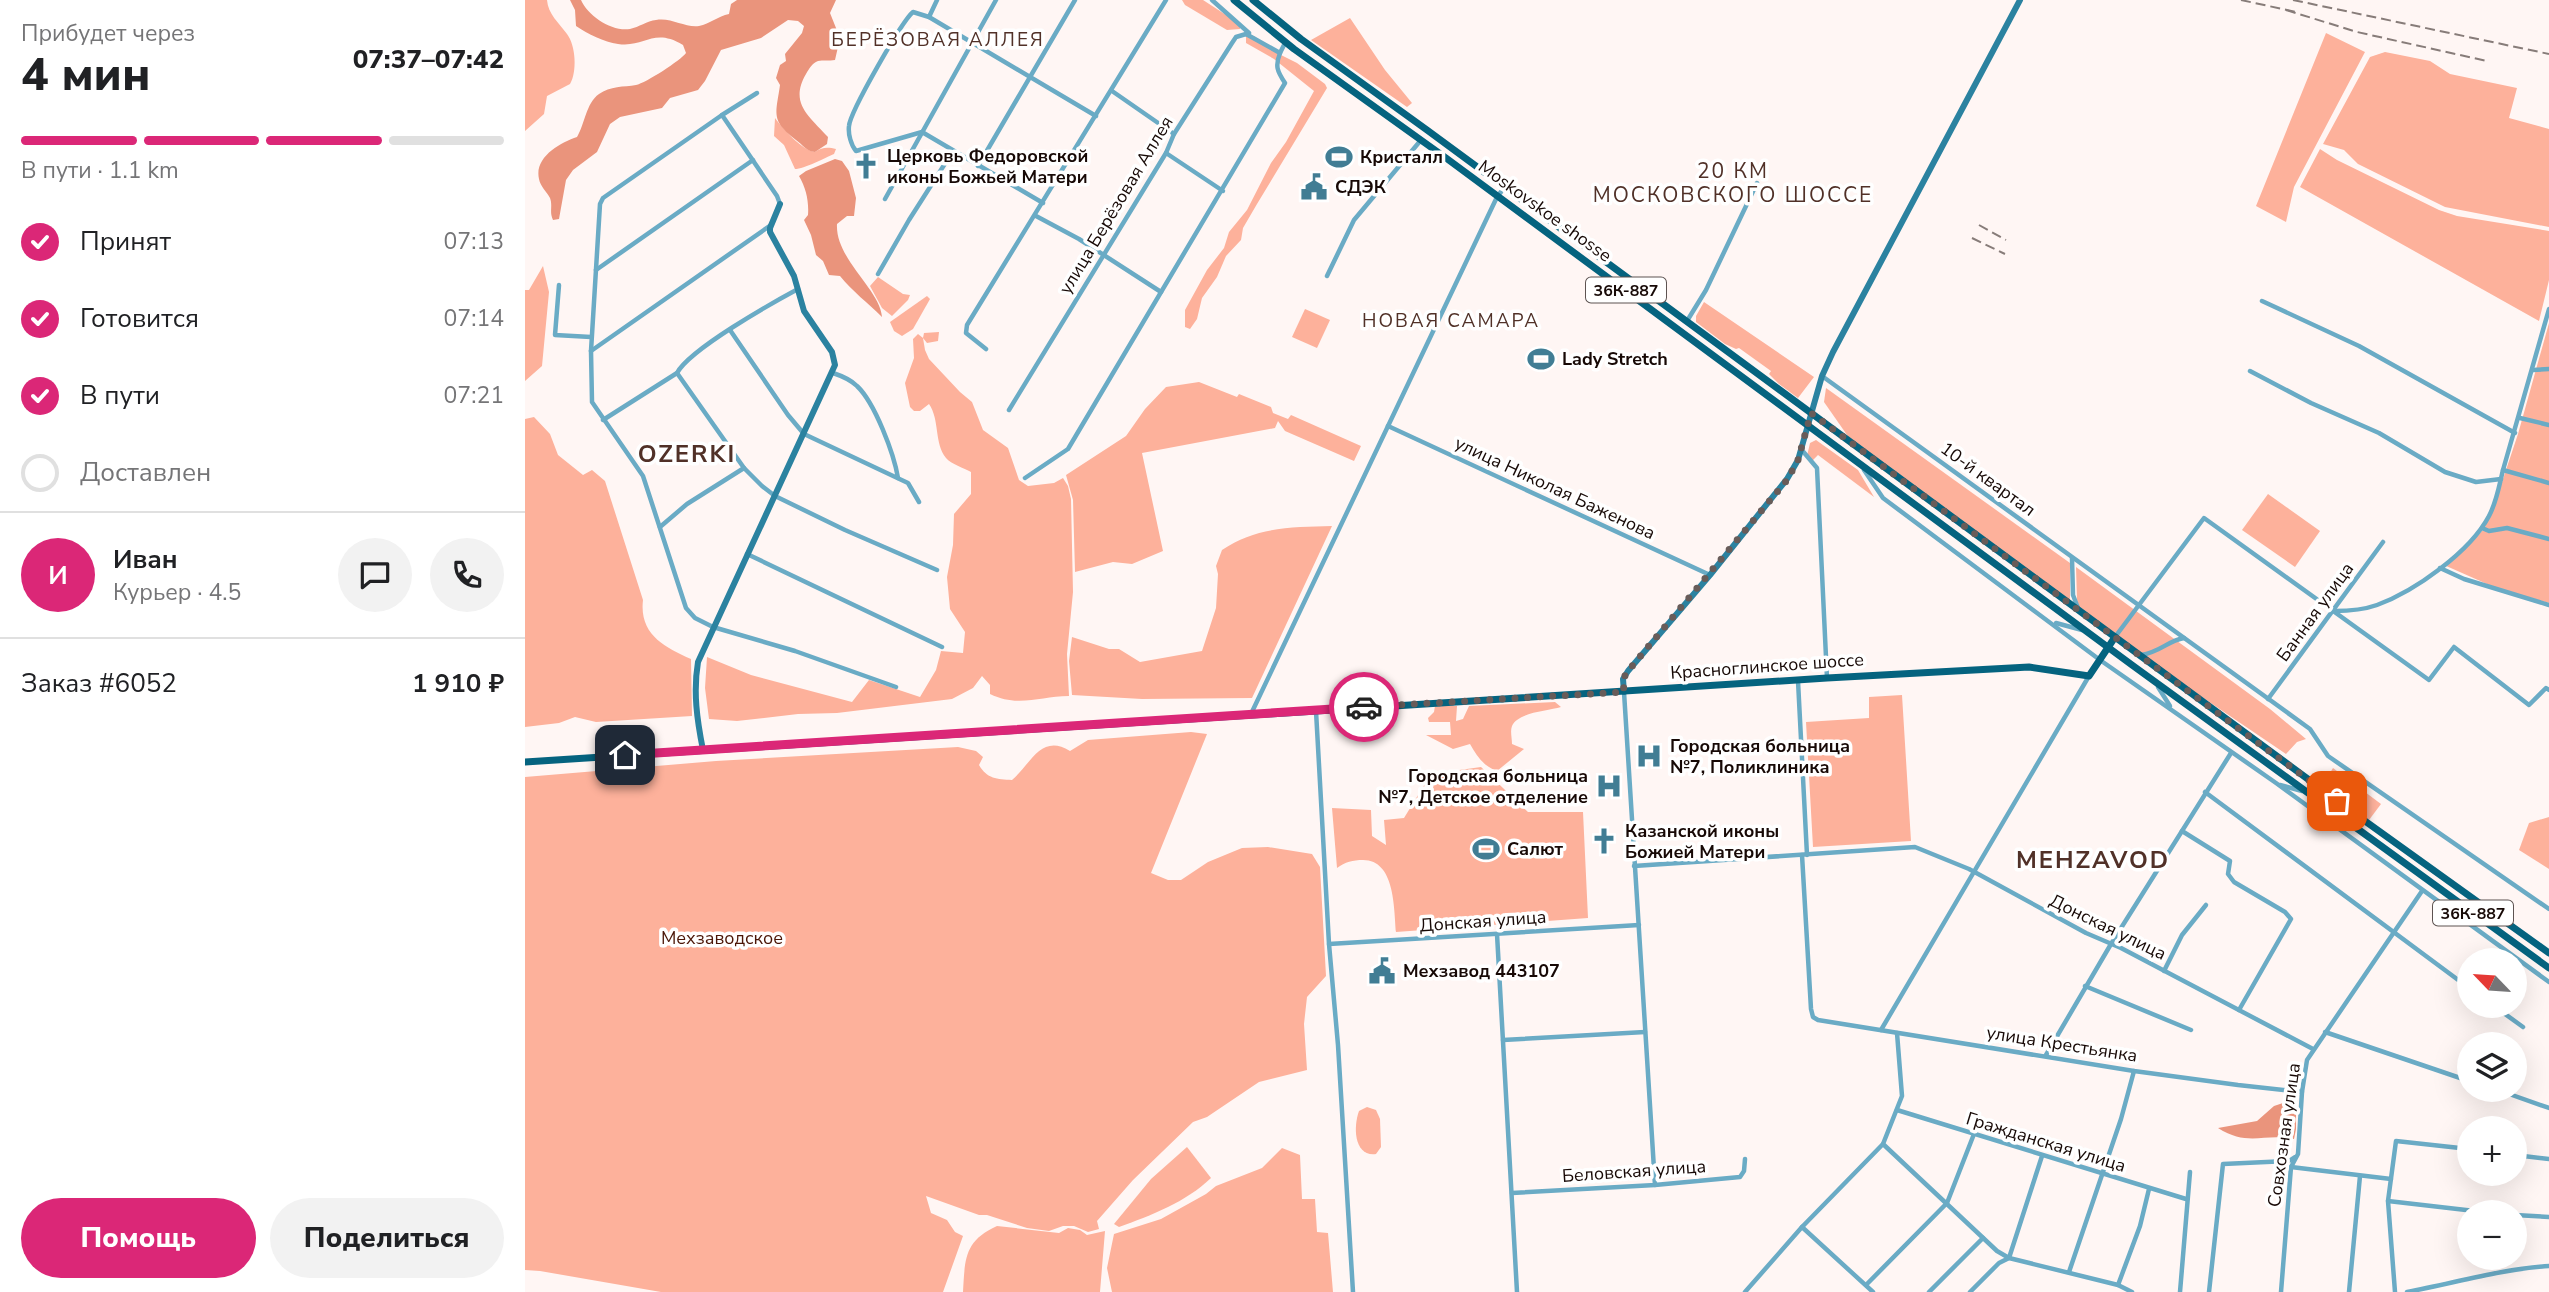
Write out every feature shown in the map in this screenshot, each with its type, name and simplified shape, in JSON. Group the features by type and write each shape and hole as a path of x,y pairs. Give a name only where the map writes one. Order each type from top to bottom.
{"main road":[{"name":"Moskovskoe shosse","path":"1234,0 1273,34 2549,968"},
{"name":"Moskovskoe shosse","path":"1253,0 1301,39 2403,849 2549,953"},
{"path":"1273,34 1282,24"},
{"path":"1294,49 1301,39"},
{"path":"2089,676 2115,637"},
{"name":"Красноглинское шоссе","path":"525,762 1826,678 2029,667 2089,676"},
{"path":"2399,858 2404,856 2403,849"},
{"path":"2410,867 2410,859 2416,858"}],"street":[{"path":"929,17 937,0"},
{"path":"885,199 996,0"},
{"path":"978,166 1075,0"},
{"path":"986,349 969,336 966,328 1166,0"},
{"path":"1212,0 1258,41 1280,53"},
{"path":"1655,1185 1623,679 1780,490 1798,460 1822,376 1860,297 2020,0"},
{"path":"1043,203 922,132 856,151 852,147 849,125 910,14 929,17 1096,116"},
{"name":"улица Берёзовая Аллея","path":"1009,410 1166,153 1174,134 1236,37 1246,34 1258,41"},
{"path":"1025,478 1068,449 1223,191 1285,83 1276,63 1286,43"},
{"path":"1112,91 1174,134"},
{"path":"757,93 602,200 590,351 592,401 643,476 686,608 695,618 713,627 795,650 896,687"},
{"path":"703,750 696,711 695,678 698,662 835,365 832,352 804,312 794,276 772,237 771,225 780,204 777,196 722,115"},
{"path":"1327,276 1354,220 1421,140"},
{"path":"878,274 953,151"},
{"path":"1166,153 1223,191"},
{"path":"595,271 753,160"},
{"path":"1686,322 1706,290 1757,183"},
{"path":"1251,714 1497,197 1504,188"},
{"path":"1036,216 1161,292"},
{"path":"590,351 771,225"},
{"path":"559,285 555,335 591,337"},
{"path":"603,419 677,373 686,361 730,330 798,289"},
{"path":"2262,301 2359,346 2515,433"},
{"path":"2333,611 2376,605 2403,593 2439,568 2482,528 2499,493 2503,470 2549,309"},
{"path":"730,330 804,434 898,478 908,484 919,502"},
{"path":"2533,370 2549,369"},
{"path":"2250,371 2311,403 2379,433 2445,472 2476,482 2501,479"},
{"path":"677,373 744,468 775,496 937,570"},
{"path":"833,373 846,377 864,394 891,447 898,478"},
{"name":"10-й квартал","path":"1822,376 2310,729 2328,756 2549,909"},
{"path":"2520,418 2549,425"},
{"name":"улица Николая Баженова","path":"1388,426 1710,575"},
{"path":"1801,449 1817,468 1826,678"},
{"path":"1860,464 1884,498 2100,660 2276,783 2549,982"},
{"path":"660,527 687,504 744,468"},
{"path":"2503,470 2549,483"},
{"path":"2115,637 2204,519 2429,680 2454,647 2529,705 2546,688 2549,690"},
{"path":"2482,528 2490,531 2507,528 2549,539"},
{"name":"Банная улица","path":"2269,699 2383,542"},
{"path":"747,554 943,647"},
{"path":"2072,557 2073,596 2078,608"},
{"path":"2439,568 2464,579 2549,605"},
{"path":"2052,622 2087,631"},
{"path":"2140,655 2155,653 2174,639 2185,638"},
{"path":"1881,1030 2089,676"},
{"path":"1798,680 1805,855"},
{"path":"2154,681 2172,709"},
{"path":"1317,711 1329,944 1339,1057 1353,1292"},
{"path":"2046,1055 2085,986 2231,753"},
{"path":"2276,783 2308,793"},
{"path":"2205,792 2457,979"},
{"path":"2182,831 2230,861 2228,874 2234,882 2285,912 2291,919 2239,1010"},
{"name":"Донская улица","path":"1634,866 1915,847 1973,872 2313,1049"},
{"name":"улица Крестьянка","path":"1805,855 1811,1009 1813,1017 1818,1020 2134,1071 2302,1092"},
{"name":"Совхозная улица","path":"2281,1292 2291,1167 2298,1154 2304,1070 2313,1049 2422,891"},
{"path":"2164,971 2182,936 2206,905"},
{"name":"Донская улица","path":"1329,944 1639,925"},
{"path":"1497,934 1517,1292"},
{"path":"2085,986 2191,1030"},
{"path":"2511,1018 2523,1027"},
{"path":"1503,1040 1645,1032"},
{"path":"2325,1032 2457,1077"},
{"path":"1745,1292 1883,1144 1902,1096 1897,1033"},
{"path":"2069,1272 2121,1119 2134,1071"},
{"path":"2527,1100 2549,1108"},
{"name":"Гражданская улица","path":"1897,1110 2186,1199"},
{"path":"1866,1285 1947,1203 1974,1134"},
{"path":"2395,1292 2388,1201 2396,1141 2457,1148"},
{"path":"1883,1144 1997,1251 2009,1258 2118,1285 2132,1292"},
{"path":"2209,1292 2223,1164 2290,1161 2298,1154"},
{"path":"1970,1292 1999,1263 2009,1258 2042,1156"},
{"path":"2527,1156 2549,1158"},
{"name":"Беловская улица","path":"1512,1193 1739,1177 1744,1171 1745,1159"},
{"path":"2291,1167 2392,1179"},
{"path":"2180,1292 2190,1172"},
{"path":"2349,1292 2360,1176"},
{"path":"2118,1285 2140,1226 2149,1189"},
{"path":"2388,1201 2457,1209"},
{"path":"2527,1216 2549,1217"},
{"path":"1803,1227 1873,1292"},
{"path":"1929,1292 1983,1238"},
{"path":"2407,1292 2495,1271 2549,1266"}],"green space":[{"path":"525,0 547,0 552,14 570,39 575,66 570,84 547,96 544,114 525,131"},
{"path":"1182,0 1203,0 1240,24 1240,29 1227,30 1185,5"},
{"path":"1350,18 1385,70 1412,103 1407,107 1311,40"},
{"path":"2326,33 2365,52 2294,187 2286,222 2256,206"},
{"path":"1246,36 1254,36 1277,53 1297,63 1327,88 1243,228 1241,240 1226,256 1217,277 1202,298 1197,319 1190,329 1185,327 1185,310 1207,270 1224,248 1229,232 1247,210 1271,163 1286,142 1314,91 1274,59 1246,43"},
{"path":"2385,52 2430,61 2450,74 2517,88 2509,118 2549,129 2549,227 2445,207 2358,164 2344,150 2323,144 2370,57"},
{"path":"775,118 804,147 815,152 825,148 836,149 834,154 795,169 784,145 774,136"},
{"path":"2320,149 2439,210 2457,216 2549,231 2549,280 2539,321 2300,187"},
{"path":"543,266 549,292 542,366 525,381 525,290 529,290"},
{"path":"878,277 903,294 910,295 892,316 882,308 870,286"},
{"path":"927,296 930,299 913,329 902,336 894,331 890,322"},
{"path":"1704,302 1814,377 1798,398 1769,374 1771,371 1739,348 1725,344 1696,322 1696,316"},
{"path":"1305,309 1330,320 1317,348 1292,337"},
{"path":"2549,323 2549,603 2496,588 2444,565 2465,549 2484,529 2518,434"},
{"path":"939,332 938,341 927,343 923,338 924,333"},
{"path":"918,334 923,338 929,359 972,402 983,430 1008,448 1019,480 1028,486 1054,483 1063,478 1068,486 1071,499 1073,592 1067,654 1069,696 1020,701 1001,698 990,694 990,685 982,676 973,688 952,699 837,713 798,714 737,721 709,719 705,688 707,657 751,675 852,702 869,680 920,697 936,670 941,651 963,653 965,632 950,609 947,577 953,545 954,514 971,494 971,472 951,462 942,452 935,417 929,404 920,411 914,411 910,407 905,383 914,358 913,339"},
{"path":"1199,382 1237,397 1239,394 1271,407 1273,413 1288,419 1291,415 1361,446 1354,461 1285,431 1278,421 1275,428 1142,453 1163,551 1132,564 1113,562 1075,572 1073,500 1066,475 1126,436 1145,409 1166,387"},
{"path":"1826,388 2070,563 2070,603 1854,445 1824,402"},
{"path":"534,417 550,434 558,455 583,475 592,470 605,481 643,600 645,622 655,638 691,659 692,716 596,722 575,717 559,723 525,727 525,419"},
{"path":"1816,440 1858,470 1874,497 1818,455 1812,461 1807,456 1810,443"},
{"path":"2268,494 2320,531 2295,567 2242,530"},
{"path":"1332,526 1252,698 1142,699 1072,695 1069,661 1072,637 1109,649 1119,649 1140,662 1202,651 1216,608 1216,566 1222,550 1235,542 1261,533 1289,528"},
{"path":"2076,567 2270,709 2306,739 2297,742 2286,754 2140,655 2081,611 2077,600"},
{"path":"1902,695 1911,841 1813,847 1806,722 1869,718 1869,697"},
{"path":"1555,702 1561,707 1527,715 1515,721 1511,728 1512,744 1524,749 1497,771 1484,763 1470,744 1453,749 1426,735 1451,735 1450,722 1429,722 1428,718 1434,712 1435,706 1457,706 1456,721 1463,719 1469,706"},
{"name":"Мехзаводское","path":"1191,732 1207,734 1151,873 1168,880 1181,880 1208,862 1242,848 1268,847 1312,854 1320,867 1326,976 1307,997 1304,1024 1307,1070 1259,1082 1207,1117 1193,1122 1133,1180 1097,1221 1099,1229 1088,1232 1074,1226 1063,1226 1049,1231 1027,1228 979,1215 926,1196 931,1213 947,1220 955,1232 963,1236 943,1292 661,1292 525,1270 525,777 716,761 958,747 976,751 983,757 979,765 989,776 1012,780 1037,753 1051,746 1060,746 1070,751 1088,740"},
{"name":"Салют","path":"1481,767 1528,812 1583,812 1588,918 1396,932 1391,887 1381,868 1374,862 1363,860 1349,862 1337,868 1332,808 1371,810 1372,836 1386,845 1384,820 1404,818 1431,774"},
{"path":"2333,768 2381,804 2369,820 2317,782 2325,781"},
{"path":"2549,817 2549,869 2519,850 2529,823"},
{"path":"1367,1107 1376,1110 1380,1119 1381,1147 1376,1154 1363,1151 1357,1140 1359,1111"},
{"path":"1187,1147 1211,1178 1168,1207 1119,1227 1114,1224 1151,1179"},
{"path":"1282,1148 1300,1155 1302,1199 1315,1199 1317,1232 1328,1233 1333,1292 1112,1292 1107,1268 1114,1234 1161,1219 1216,1186 1262,1168"},
{"path":"997,1226 1059,1233 1068,1228 1080,1230 1087,1235 1105,1231 1100,1292 963,1292 968,1252 978,1238"}],"shaded area":[{"path":"570,0 581,0 589,12 601,22 616,28 630,29 662,19 694,26 703,25 729,14 731,4 737,0 836,0 830,13 840,38 835,60 818,61 812,65 801,84 800,93 803,108 828,137 827,144 815,152 809,150 778,121 776,110 780,85 776,78 780,65 786,61 785,54 802,33 804,26 798,21 788,20 761,38 721,50 698,90 670,98 662,108 620,117 610,124 597,152 573,170 566,180 559,219 553,220 550,198 539,179 540,164 544,158 556,147 577,137 591,103 603,91 641,83 663,71 686,53 683,45 664,38 627,44 613,43 596,37 576,26 575,10"},
{"path":"835,159 842,161 849,171 856,198 854,216 847,216 837,224 838,237 850,261 874,296 882,317 840,276 829,275 823,261 816,255 804,220 808,215 807,200 799,176"},
{"path":"2283,1103 2296,1107 2294,1139 2238,1137 2218,1128 2257,1121 2274,1106"}],"railway":[{"path":"2241,0 2296,12"},
{"path":"2293,0 2549,54"},
{"path":"2286,10 2357,32 2487,61"},
{"path":"1979,225 2006,240"},
{"path":"1972,238 2005,254"}],"way so far":[{"path":"1364,707 1624,692 1623,679 1628,671 1787,480 1798,460 1811,413 2337,801"}],"place":[{"name":"Кристалл","path":"1339,157"},
{"name":"Церковь Федоровской иконы Божьей Матери","path":"866,166"},
{"name":"СДЭК","path":"1314,187"},
{"name":"Lady Stretch","path":"1541,359"},
{"name":"Городская больница №7, Поликлиника","path":"1649,756"},
{"name":"Городская больница №7, Детское отделение","path":"1609,786"},
{"name":"Казанской иконы Божией Матери","path":"1604,841"},
{"name":"Салют","path":"1486,849"},
{"name":"Мехзавод 443107","path":"1382,971"}],"district":[{"name":"БЕРЁЗОВАЯ АЛЛЕЯ","path":"938,39"},
{"name":"20 КМ МОСКОВСКОГО ШОССЕ","path":"1733,183"},
{"name":"НОВАЯ САМАРА","path":"1451,320"},
{"name":"OZERKI","path":"687,454"},
{"name":"MEHZAVOD","path":"2093,860"}],"route":[{"path":"625,755 1364,707"}]}
